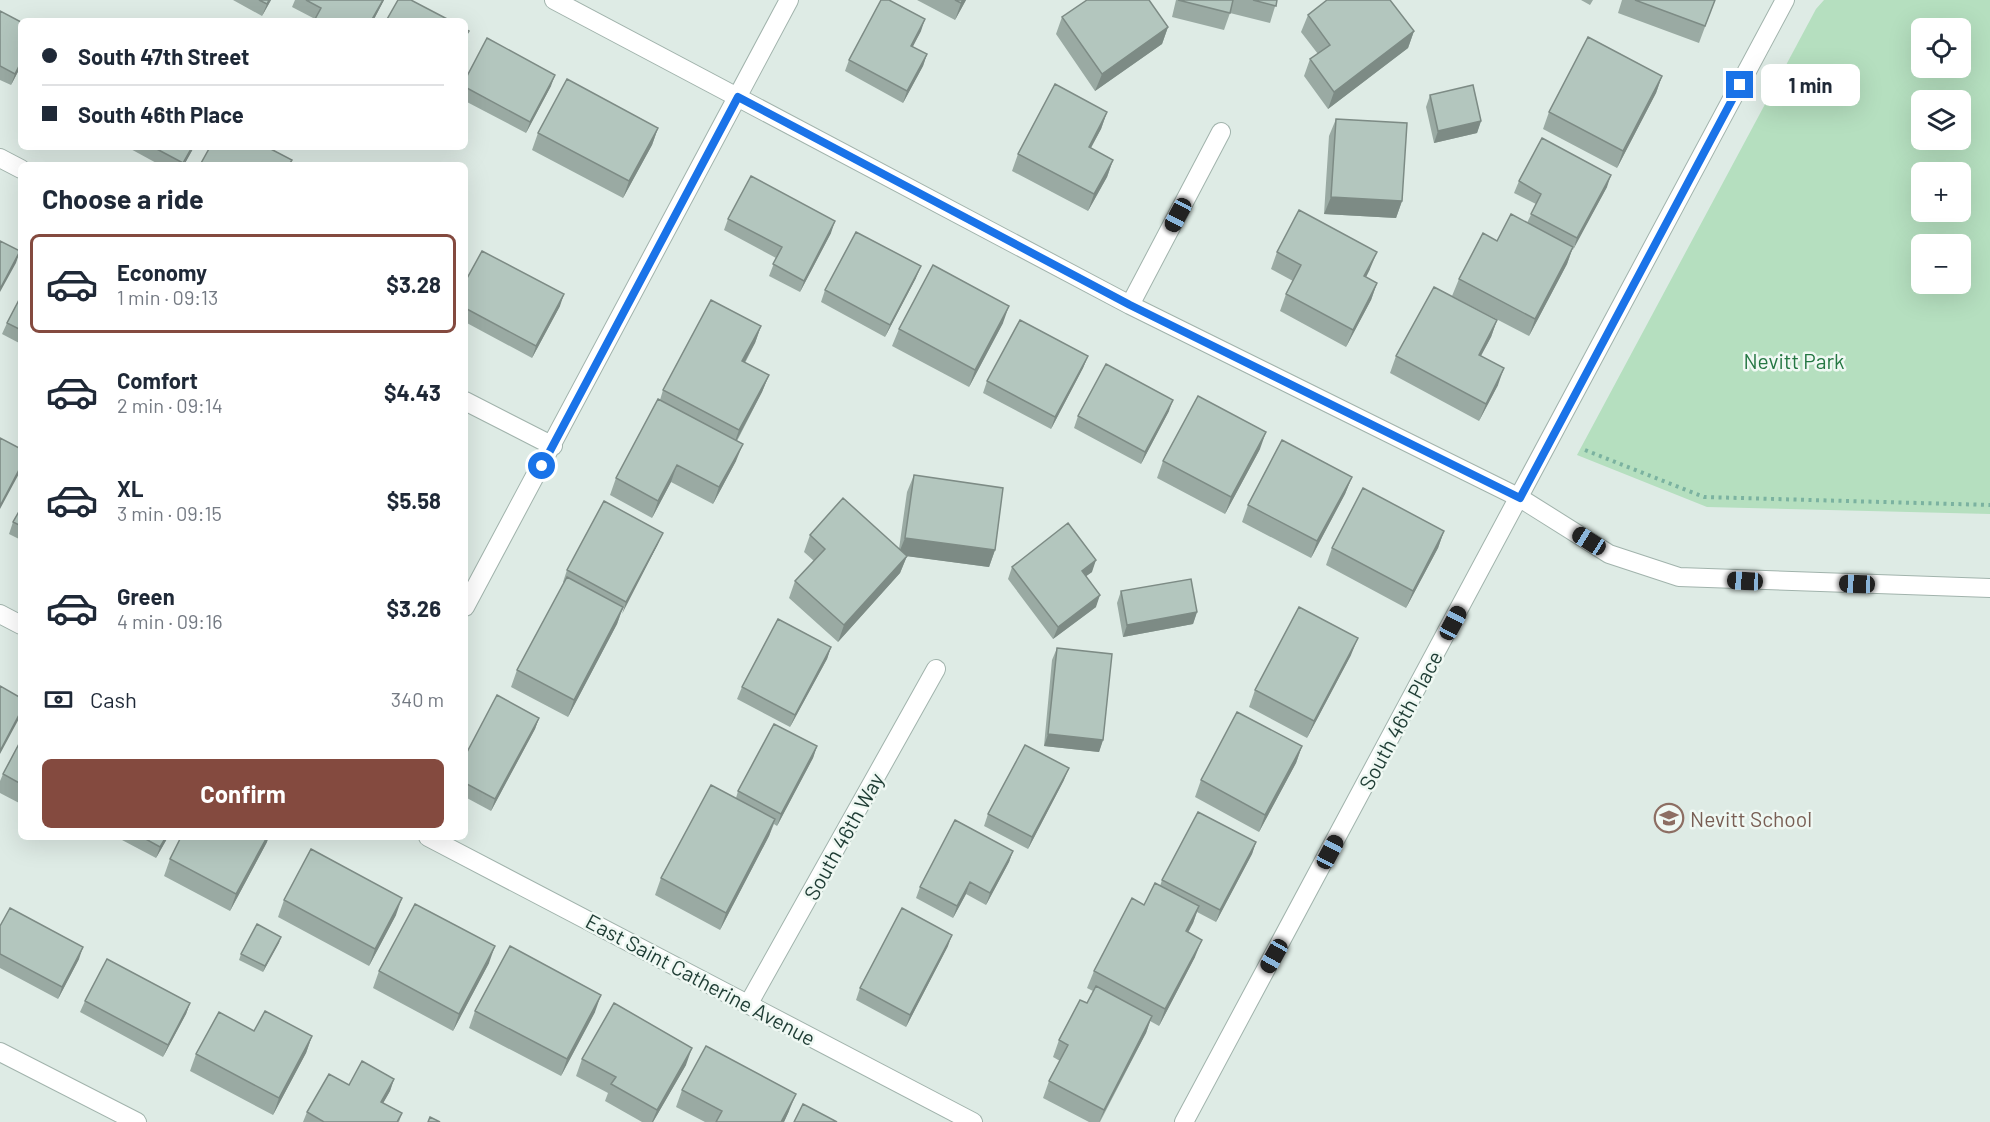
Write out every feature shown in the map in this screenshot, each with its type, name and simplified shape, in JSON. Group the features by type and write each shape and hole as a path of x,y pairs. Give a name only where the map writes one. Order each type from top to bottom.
{"street":[{"path":"554,0 1130,305 1520,498 1609,554 1679,578 1990,588"},
{"path":"468,602 789,0"},
{"name":"South 46th Place","path":"1184,1122 1785,0"},
{"path":"1130,305 1221,132"},
{"path":"0,158 18,167"},
{"path":"468,403 553,446"},
{"path":"0,614 18,623"},
{"name":"South 46th Way","path":"749,1004 936,669"},
{"name":"East Saint Catherine Avenue","path":"434,840 749,1004 967,1121"},
{"path":"0,1052 136,1122"}],"path":[{"path":"1585,450 1704,497 1990,505"}],"green space":[{"name":"Nevitt Park","path":"1824,0 1990,0 1990,514 1707,507 1577,455 1816,9"}],"building":[{"path":"306,0 383,0 373,18 316,18 321,8"},
{"path":"398,0 411,0 445,18 388,18"},
{"path":"881,0 889,0 925,19 911,46 927,54 907,91 849,60"},
{"path":"1087,0 1149,0 1168,27 1102,74 1062,17"},
{"path":"1178,0 1233,0 1230,13"},
{"path":"1253,0 1277,0 1276,6"},
{"path":"1327,0 1390,0 1414,31 1334,92 1310,59 1330,45 1308,15"},
{"path":"1635,0 1715,0 1705,26"},
{"path":"0,11 18,20 18,68 15,74 0,66"},
{"path":"1588,37 1662,76 1623,151 1549,112"},
{"path":"487,38 555,75 530,122 468,89 468,74"},
{"path":"567,79 658,128 629,181 538,133"},
{"path":"1055,84 1107,112 1089,147 1113,160 1094,194 1018,154"},
{"path":"1473,85 1481,121 1438,131 1430,95"},
{"path":"1336,119 1407,123 1402,201 1331,197"},
{"path":"1542,138 1611,175 1577,238 1531,214 1541,194 1519,181"},
{"path":"159,150 190,150 184,162"},
{"path":"208,150 273,150 292,160 291,162 202,162"},
{"path":"751,176 835,221 804,281 773,264 782,247 728,219"},
{"path":"1299,210 1377,252 1364,276 1377,283 1353,330 1286,294 1301,265 1277,252"},
{"path":"1511,214 1573,247 1535,319 1459,279 1483,233 1497,241"},
{"path":"856,232 921,266 890,325 825,290"},
{"path":"0,241 18,250 18,255 0,289"},
{"path":"482,251 564,294 536,346 468,310 468,277"},
{"path":"933,265 1009,306 975,370 899,329"},
{"path":"1434,287 1497,320 1479,355 1504,368 1486,404 1396,356"},
{"path":"711,300 761,326 742,361 769,375 739,430 663,390"},
{"path":"18,302 18,328 7,323"},
{"path":"1020,320 1088,356 1055,417 987,381"},
{"path":"1106,364 1173,400 1145,452 1078,416"},
{"path":"1198,396 1266,432 1231,497 1163,461"},
{"path":"658,399 743,444 719,487 677,465 658,501 616,478"},
{"path":"0,438 18,447 18,472 0,506"},
{"path":"1282,440 1352,477 1317,541 1248,505"},
{"path":"914,475 1003,488 995,550 905,538"},
{"path":"1363,488 1444,531 1413,591 1332,548"},
{"path":"843,498 907,556 844,625 795,581 825,549 810,535"},
{"path":"604,501 663,533 626,602 567,570"},
{"path":"18,513 18,524 13,522"},
{"path":"1068,523 1096,560 1082,571 1100,595 1058,627 1012,567"},
{"path":"567,577 623,607 574,700 517,670"},
{"path":"1191,579 1197,612 1127,625 1121,591"},
{"path":"1299,607 1358,638 1314,721 1255,690"},
{"path":"778,619 831,647 795,715 742,687"},
{"path":"1057,648 1112,654 1103,740 1048,734"},
{"path":"0,686 18,696 18,717 0,751"},
{"path":"497,695 539,718 495,799 468,785 468,750"},
{"path":"1237,712 1302,746 1265,815 1201,780"},
{"path":"774,724 817,746 781,814 738,791"},
{"path":"1025,745 1069,768 1032,837 988,814"},
{"path":"18,746 18,782 3,774"},
{"path":"711,785 775,819 726,913 661,878"},
{"path":"1198,812 1256,842 1220,910 1162,880"},
{"path":"955,820 1013,851 990,893 970,882 957,906 920,887"},
{"path":"147,840 164,840 160,847"},
{"path":"180,840 265,840 236,894 170,859"},
{"path":"311,849 402,898 375,949 284,900"},
{"path":"1155,883 1199,906 1186,931 1202,940 1165,1009 1094,971 1132,898 1144,905"},
{"path":"415,904 495,946 459,1014 379,971"},
{"path":"10,908 83,947 62,987 0,954 0,926"},
{"path":"902,908 952,935 910,1015 860,988"},
{"path":"257,924 281,937 265,966 241,954"},
{"path":"510,946 601,995 567,1059 475,1011"},
{"path":"107,959 190,1003 168,1045 85,1001"},
{"path":"1096,986 1152,1016 1104,1110 1049,1081 1068,1045 1059,1040 1080,1000 1087,1003"},
{"path":"614,1003 692,1048 657,1110 611,1084 616,1077 582,1059"},
{"path":"265,1011 312,1036 279,1098 196,1054 219,1012 254,1031"},
{"path":"706,1046 796,1094 781,1122 716,1122 722,1111 682,1090"},
{"path":"362,1061 394,1079 381,1102 402,1113 397,1122 324,1122 307,1112 329,1074 349,1085"},
{"path":"803,1104 837,1122 794,1122"},
{"path":"430,1117 440,1122 428,1122"}],"place":[{"name":"Nevitt School","path":"1669,818"}],"route":[{"path":"542,466 738,97 1130,305 1520,498 1740,85"}]}
